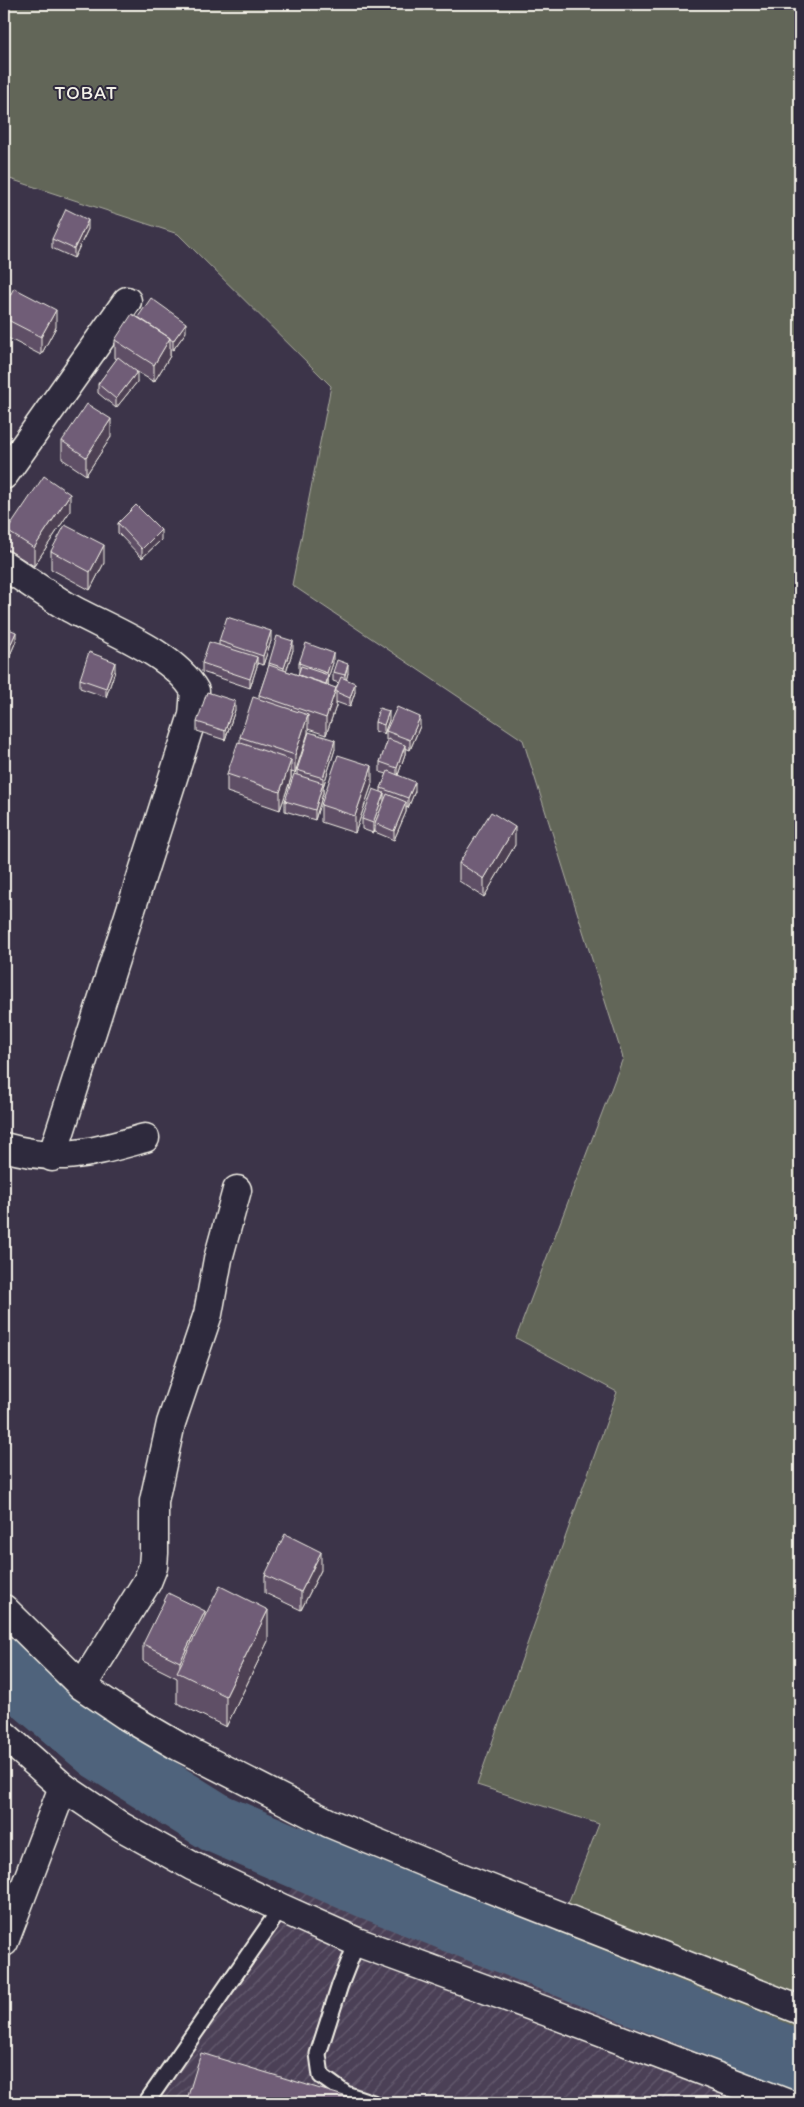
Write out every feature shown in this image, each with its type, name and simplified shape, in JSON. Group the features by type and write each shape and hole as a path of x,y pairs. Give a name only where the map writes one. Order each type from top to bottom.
{"street":[{"path":"4,476 128,301"},
{"path":"4,565 68,607 118,631 180,670 195,690 194,715 52,1157"},
{"path":"4,1147 52,1157 82,1155 144,1138"},
{"path":"82,1686 147,1582 153,1567 155,1538 154,1501 171,1424 208,1314 218,1259 237,1190"},
{"path":"4,1609 82,1686 125,1716 178,1746 329,1823 445,1871 800,2010"},
{"path":"4,1735 63,1787 122,1827 176,1857 281,1908 357,1942 548,2012 786,2103"},
{"path":"4,1942 63,1787"}],"lane":[{"path":"146,2103 281,1908"},
{"path":"357,1942 340,1985 318,2054 321,2076 346,2094 372,2103"}],"shaded area":[{"path":"312,1861 542,1970 800,2073 800,2080 793,2103 136,2103"}],"green space":[{"path":"4,4 800,4 800,2073 542,1970 599,1824 477,1785 617,1392 516,1338 623,1058 523,740 292,585 331,386 178,234 4,177"}],"building":[{"path":"66,209 88,220 74,249 52,239"},
{"path":"14,288 56,310 41,337 4,318 4,306"},
{"path":"151,298 186,323 173,341 138,317"},
{"path":"132,314 170,338 154,365 115,340"},
{"path":"118,357 137,372 116,399 98,384"},
{"path":"87,404 111,419 86,457 62,441"},
{"path":"44,476 70,494 34,548 7,531"},
{"path":"136,505 161,530 142,549 118,523"},
{"path":"65,525 104,545 90,572 51,551"},
{"path":"227,617 271,631 263,656 219,641"},
{"path":"4,627 16,632 7,653 4,652"},
{"path":"277,636 293,641 284,668 269,663"},
{"path":"209,642 257,657 250,679 202,663"},
{"path":"306,643 333,653 327,673 299,663"},
{"path":"89,652 115,662 106,688 80,679"},
{"path":"337,660 348,664 345,675 333,672"},
{"path":"269,665 336,688 326,718 259,695"},
{"path":"301,666 328,675 326,684 298,675"},
{"path":"341,677 355,683 350,698 336,692"},
{"path":"207,692 235,701 225,731 197,722"},
{"path":"253,697 308,715 295,755 240,737"},
{"path":"397,707 420,717 410,740 386,731"},
{"path":"379,708 389,711 384,725 375,722"},
{"path":"309,732 335,740 323,778 297,770"},
{"path":"388,739 405,745 397,768 380,762"},
{"path":"238,742 291,760 280,792 227,774"},
{"path":"338,755 372,766 355,816 321,805"},
{"path":"388,771 415,782 408,798 381,788"},
{"path":"294,774 323,783 315,810 285,801"},
{"path":"373,789 384,793 373,823 362,819"},
{"path":"387,794 406,802 394,831 375,823"},
{"path":"491,812 515,827 484,879 459,863"},
{"path":"285,1534 321,1552 301,1592 265,1575"},
{"path":"220,1586 268,1610 226,1696 177,1672"},
{"path":"168,1593 205,1611 180,1662 143,1644"},
{"path":"201,2053 367,2103 186,2103"}],"waterway":[{"path":"4,1668 100,1750 216,1823 367,1888 800,2061"}],"district":[{"name":"TOBAT","path":"86,92"}]}
